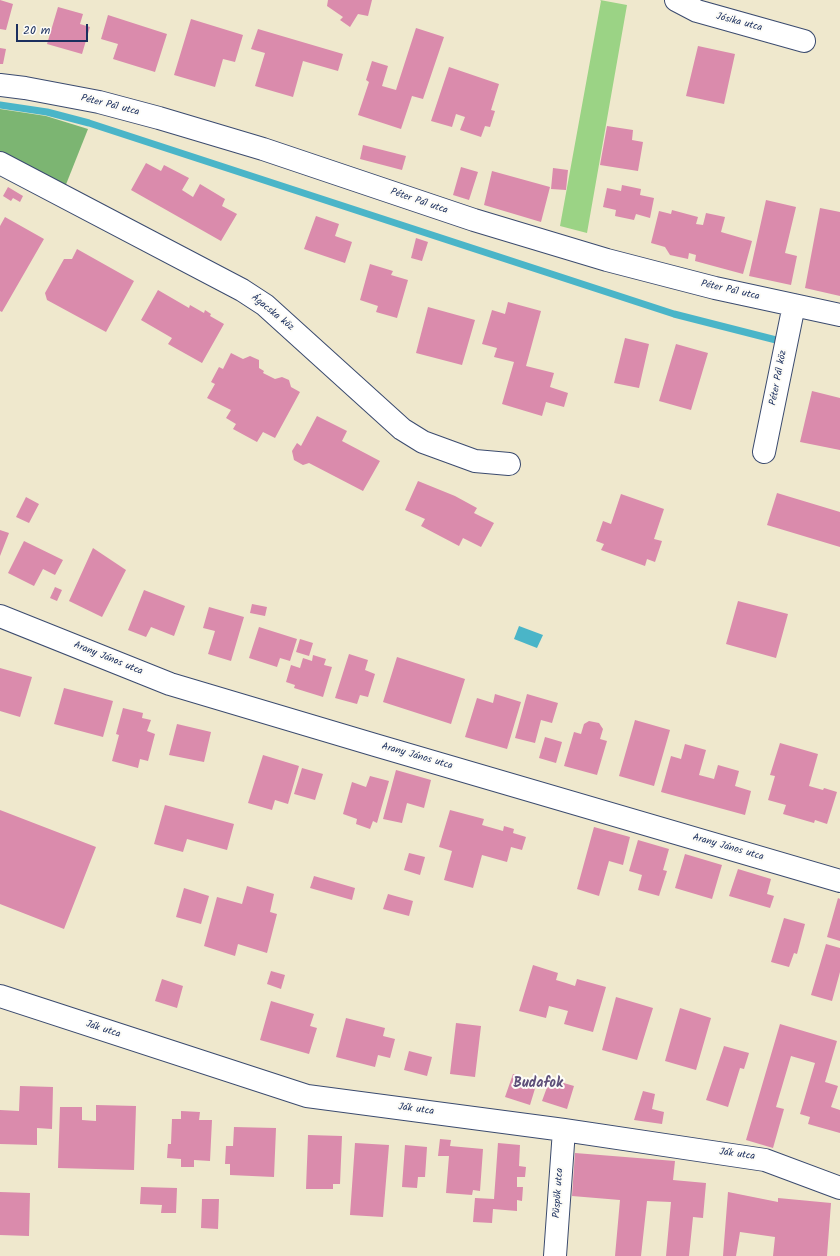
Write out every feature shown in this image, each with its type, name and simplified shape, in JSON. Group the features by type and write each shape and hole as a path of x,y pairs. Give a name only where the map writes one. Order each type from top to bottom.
{"street":[{"name":"Jósika utca","path":"676,0 697,11 804,40"},
{"name":"Péter Pál utca","path":"0,85 99,102 144,114 262,149 474,220 607,260 715,288 840,314"},
{"name":"Ágacska köz","path":"0,163 242,290 265,305 402,429 423,442 475,461 509,464"},
{"name":"Péter Pál köz","path":"764,452 794,305"},
{"name":"Arany János utca","path":"0,616 170,684 840,881"},
{"name":"Ják utca","path":"0,996 307,1096 564,1130 765,1160 840,1188"},
{"name":"Püspök utca","path":"555,1256 564,1130"}],"green space":[{"path":"600,0 627,5 587,233 560,226"},
{"path":"0,109 46,116 88,129 65,187 0,152"}],"water":[{"path":"519,626 543,635 537,648 514,639"}],"building":[{"path":"0,0 13,4 6,30 0,29"},
{"path":"328,0 372,0 368,16 358,14 350,27 340,20 343,17 327,6"},
{"path":"58,7 83,14 80,24 90,27 82,54 47,44"},
{"path":"108,15 167,34 155,72 113,59 118,44 101,39"},
{"path":"191,19 243,35 235,62 223,59 215,87 174,75"},
{"path":"416,28 444,37 423,99 412,96 401,129 358,115 369,82 366,80 372,61 388,66 382,86 396,90"},
{"path":"258,29 343,54 338,71 303,61 293,97 255,86 265,53 251,49"},
{"path":"698,46 735,54 724,104 686,96"},
{"path":"0,48 6,49 3,64 0,64"},
{"path":"449,67 499,84 491,110 495,111 490,127 485,126 481,137 460,130 465,117 456,114 452,127 431,121"},
{"path":"607,126 633,130 632,140 643,142 638,171 600,165"},
{"path":"363,145 406,156 402,170 360,159"},
{"path":"146,163 161,171 164,165 189,178 182,190 193,197 200,184 225,199 222,206 237,214 221,241 131,190"},
{"path":"461,167 478,172 469,200 453,195"},
{"path":"553,168 568,170 566,190 551,189"},
{"path":"492,171 550,187 541,222 484,205"},
{"path":"622,185 641,189 640,195 654,198 650,218 636,214 634,220 615,216 616,210 603,207 607,188 621,191"},
{"path":"8,187 23,196 20,202 13,198 11,201 3,196"},
{"path":"766,200 796,207 785,253 797,256 791,285 749,276"},
{"path":"820,208 840,212 840,296 805,288"},
{"path":"672,210 698,217 696,224 703,225 706,213 725,217 721,232 752,241 743,274 695,261 696,255 689,253 688,259 670,255 665,247 651,243 659,211 671,214"},
{"path":"316,216 339,224 335,236 352,242 345,263 304,249"},
{"path":"5,217 44,239 2,312 0,311 0,226"},
{"path":"416,238 428,242 422,261 411,258"},
{"path":"77,249 134,281 106,332 47,300 45,293 64,259 72,259"},
{"path":"370,264 393,271 391,275 408,280 397,318 376,312 378,306 360,300"},
{"path":"158,290 189,308 190,305 204,313 205,310 211,314 210,316 224,324 202,363 168,344 172,338 141,320"},
{"path":"508,302 541,311 526,366 554,373 550,387 568,393 564,407 546,402 542,416 502,404 514,362 494,357 497,348 482,344 492,310 505,314"},
{"path":"428,307 475,320 462,365 416,353"},
{"path":"625,338 649,344 639,388 614,383"},
{"path":"676,344 708,353 691,410 659,401"},
{"path":"231,353 243,359 250,356 259,360 259,368 264,371 263,373 275,379 282,377 289,380 291,387 300,392 275,438 263,432 257,442 233,429 236,424 226,418 231,410 207,398 215,384 211,382 219,367 223,369"},
{"path":"812,391 840,398 840,450 800,442"},
{"path":"317,416 347,431 342,441 380,461 363,491 309,463 303,465 294,460 292,451 297,443 301,446"},
{"path":"418,481 455,496 477,508 474,513 494,523 481,547 463,538 459,546 421,526 425,519 405,510"},
{"path":"777,493 840,512 840,547 767,525"},
{"path":"621,494 664,509 654,539 662,541 655,562 647,559 645,566 601,550 604,544 596,541 603,521 611,524"},
{"path":"26,497 39,504 29,523 16,517"},
{"path":"0,530 9,533 0,556"},
{"path":"24,541 63,560 55,575 43,569 34,586 8,573"},
{"path":"93,548 126,570 102,617 69,601"},
{"path":"55,587 62,590 57,601 50,598"},
{"path":"144,590 185,606 174,636 151,627 146,637 128,630"},
{"path":"738,601 788,614 776,658 726,644"},
{"path":"252,604 267,607 265,616 250,613"},
{"path":"209,607 244,617 231,661 208,654 215,631 203,628"},
{"path":"259,627 297,639 290,661 280,658 277,667 249,658"},
{"path":"300,639 313,643 309,656 296,652"},
{"path":"349,654 368,660 365,670 375,674 368,697 360,695 357,704 335,698"},
{"path":"313,655 326,659 324,665 332,667 323,697 294,688 295,685 286,682 291,665 300,668 303,658 312,661"},
{"path":"397,657 465,679 451,724 383,702"},
{"path":"0,668 32,677 20,717 0,711"},
{"path":"64,688 113,701 103,737 54,724"},
{"path":"495,694 521,702 507,749 465,737 477,698 493,703"},
{"path":"527,694 558,703 552,723 541,720 535,743 515,738"},
{"path":"123,708 143,713 142,718 151,720 147,731 155,734 148,761 140,759 138,768 112,761 119,735 116,734"},
{"path":"635,720 670,730 654,786 619,776"},
{"path":"589,721 599,723 603,729 600,739 607,741 597,775 564,766 574,732 581,734 584,724"},
{"path":"177,724 211,732 204,762 169,755"},
{"path":"545,737 562,742 556,763 539,758"},
{"path":"780,743 818,754 809,786 837,792 827,824 815,820 814,823 783,814 786,805 768,800 775,776 770,775"},
{"path":"685,744 706,750 699,775 714,779 718,765 739,771 735,786 751,791 745,815 661,792 671,756 681,759"},
{"path":"263,755 299,766 288,804 275,800 272,810 248,803"},
{"path":"302,768 323,774 315,800 294,794"},
{"path":"396,770 431,780 424,808 407,803 402,823 383,819"},
{"path":"370,776 389,781 377,823 373,821 370,829 356,824 357,819 343,814 352,782 366,787"},
{"path":"165,805 234,824 227,850 187,839 183,852 154,844"},
{"path":"0,810 96,847 64,929 0,904"},
{"path":"450,810 484,819 482,825 503,831 504,826 514,829 513,833 526,837 522,850 511,847 507,862 482,855 473,888 444,880 452,851 439,847"},
{"path":"594,827 630,837 623,865 609,861 599,896 577,889"},
{"path":"638,840 669,849 663,870 667,871 659,896 638,890 642,875 629,871"},
{"path":"409,853 425,857 420,875 404,870"},
{"path":"685,854 722,865 712,899 675,888"},
{"path":"738,869 771,879 767,894 774,896 770,908 729,896"},
{"path":"314,876 355,888 352,900 310,888"},
{"path":"247,886 274,894 270,912 277,914 267,953 238,944 235,956 204,946 217,897 242,904"},
{"path":"184,888 209,896 201,924 176,917"},
{"path":"388,894 413,901 409,916 383,909"},
{"path":"838,898 840,899 840,941 827,937"},
{"path":"784,918 805,924 797,954 794,953 789,967 771,962"},
{"path":"826,944 840,948 840,972 832,1001 811,995"},
{"path":"533,965 558,973 556,980 575,986 577,979 606,987 593,1032 564,1024 568,1011 549,1006 546,1018 519,1011"},
{"path":"271,971 285,975 281,989 267,984"},
{"path":"162,979 183,986 177,1008 155,1001"},
{"path":"616,997 653,1008 637,1060 602,1050"},
{"path":"271,1001 314,1014 310,1026 317,1028 309,1054 260,1040"},
{"path":"680,1008 711,1018 696,1070 665,1061"},
{"path":"346,1018 385,1028 383,1036 395,1039 390,1058 378,1055 375,1067 336,1057"},
{"path":"456,1023 481,1026 475,1077 450,1074"},
{"path":"780,1024 837,1041 825,1082 838,1086 831,1107 840,1110 840,1133 808,1124 810,1117 800,1114 815,1063 791,1056 776,1107 784,1109 773,1148 746,1140"},
{"path":"724,1046 749,1053 744,1069 740,1068 728,1107 706,1100"},
{"path":"409,1051 432,1057 427,1076 404,1070"},
{"path":"513,1074 537,1082 530,1105 505,1097"},
{"path":"550,1079 574,1086 567,1109 542,1101"},
{"path":"20,1086 53,1087 52,1129 37,1128 37,1145 0,1144 0,1110 19,1111"},
{"path":"643,1091 655,1094 652,1109 664,1112 662,1124 634,1120"},
{"path":"96,1105 136,1106 134,1170 58,1168 60,1107 82,1107 82,1120 96,1121"},
{"path":"181,1111 200,1112 199,1120 212,1120 210,1161 194,1160 194,1167 181,1167 181,1159 167,1158 168,1144 171,1144 172,1119 181,1119"},
{"path":"234,1127 276,1128 274,1177 230,1175 230,1164 225,1164 226,1146 233,1146"},
{"path":"308,1135 342,1136 340,1184 333,1184 333,1189 306,1189"},
{"path":"440,1139 451,1140 450,1146 483,1149 480,1191 473,1190 472,1195 446,1193 449,1156 438,1156"},
{"path":"355,1143 389,1145 383,1217 350,1215"},
{"path":"498,1143 520,1145 519,1166 526,1167 525,1177 517,1177 517,1187 523,1187 522,1201 517,1200 517,1211 493,1209 492,1223 473,1222 475,1198 494,1199"},
{"path":"405,1145 427,1147 425,1177 418,1177 417,1188 402,1187"},
{"path":"575,1153 675,1161 673,1180 706,1183 703,1218 693,1217 689,1256 666,1256 671,1202 647,1201 641,1256 615,1256 620,1200 572,1196"},
{"path":"141,1187 177,1188 176,1213 161,1213 162,1205 140,1204"},
{"path":"0,1192 30,1193 29,1236 0,1235"},
{"path":"728,1192 778,1202 778,1198 831,1203 827,1256 773,1256 775,1237 740,1232 736,1256 723,1256"},
{"path":"202,1199 219,1199 218,1229 201,1228"}],"waterway":[{"path":"0,105 47,112 89,123 674,314 780,341"}],"district":[{"name":"Budafok","path":"538,1085"}]}
